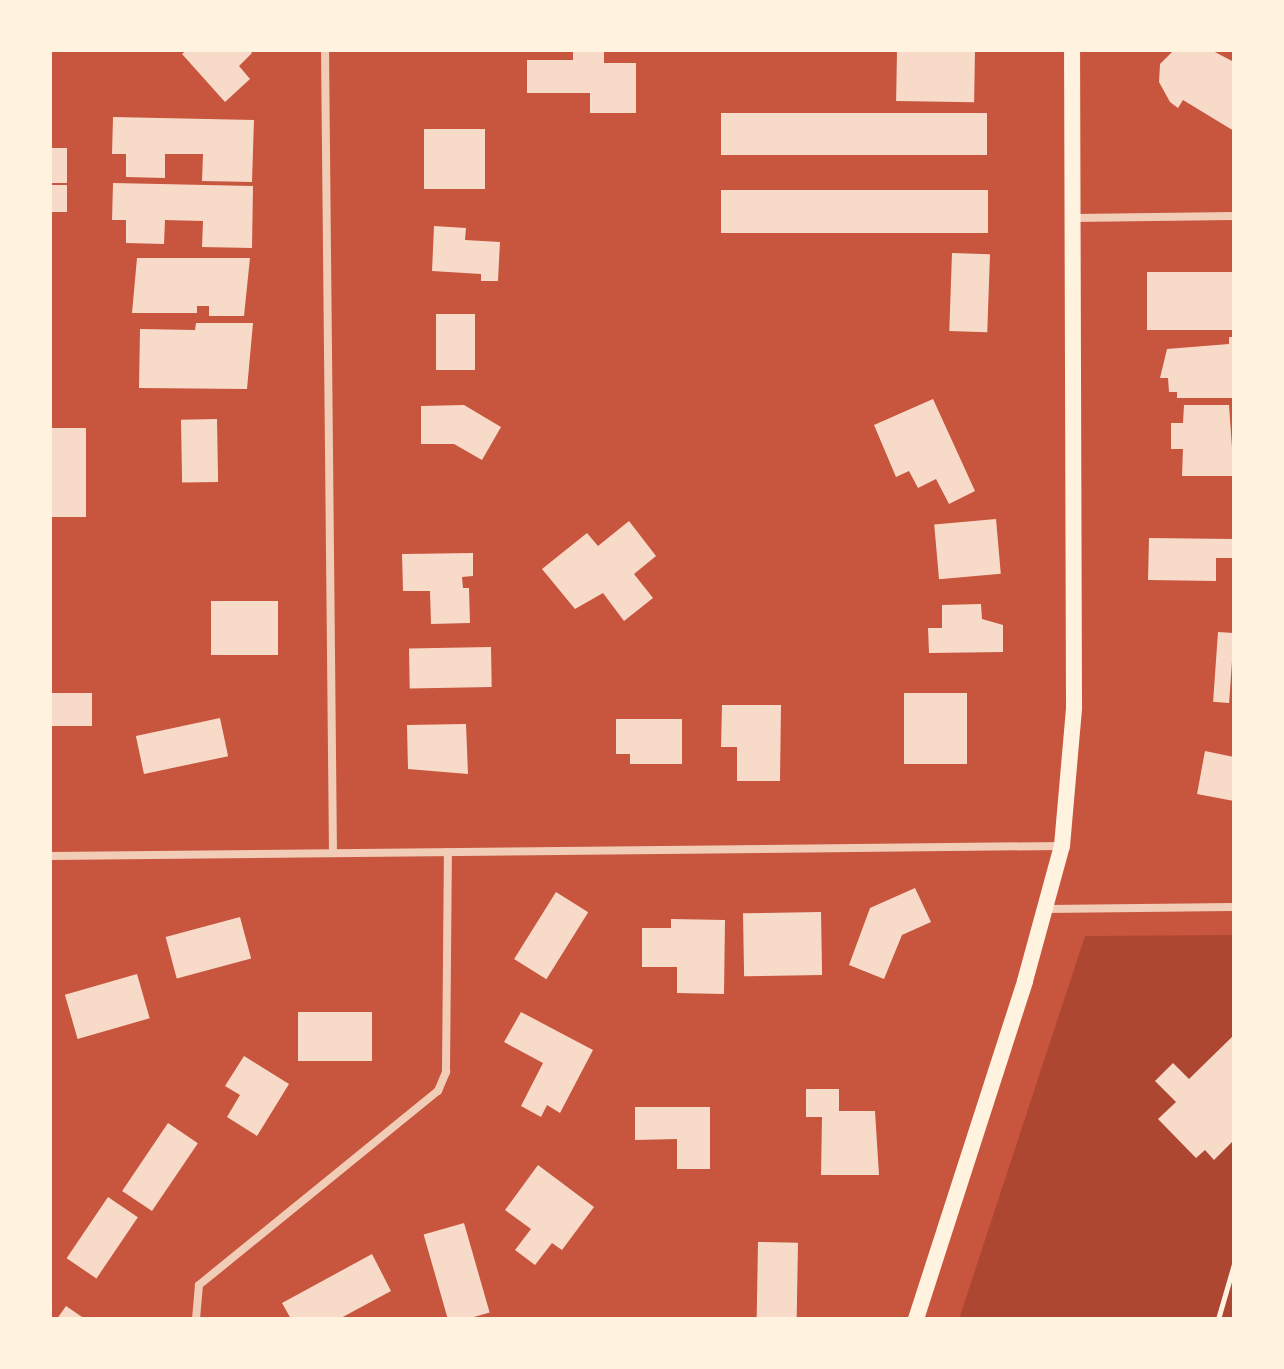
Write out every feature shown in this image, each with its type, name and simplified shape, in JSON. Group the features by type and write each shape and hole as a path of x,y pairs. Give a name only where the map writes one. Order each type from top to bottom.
{"main road":[{"path":"916,1319 1062,846 1074,708 1072,50"}],"street":[{"path":"325,50 333,853"},
{"path":"1074,218 1234,216"},
{"path":"50,856 1062,846"},
{"path":"196,1319 199,1285 438,1091 446,1072 448,852"},
{"path":"1045,909 1234,907"}],"path":[{"path":"1218,1319 1234,1264"}],"shaded area":[{"path":"1234,935 1234,1319 959,1319 1085,936"}],"building":[{"path":"187,50 249,50 252,53 239,66 250,79 225,102 182,54"},
{"path":"573,50 604,50 604,63 636,63 636,113 590,113 590,93 527,93 527,60 573,60"},
{"path":"897,50 975,51 974,102 896,101"},
{"path":"1174,50 1211,50 1234,62 1234,131 1183,100 1178,108 1170,102 1159,82 1160,64"},
{"path":"721,113 987,113 987,155 721,155"},
{"path":"113,117 254,120 252,182 202,181 203,154 165,154 165,178 126,177 126,154 112,154"},
{"path":"424,129 485,129 485,189 424,189"},
{"path":"50,148 67,148 67,183 50,183"},
{"path":"113,183 253,186 252,248 202,247 203,221 165,220 164,244 126,243 126,220 112,220"},
{"path":"50,185 67,185 67,212 50,212"},
{"path":"721,190 988,190 988,233 721,233"},
{"path":"434,226 466,228 465,240 500,242 498,281 481,281 481,274 432,271"},
{"path":"952,253 990,254 987,332 949,331"},
{"path":"137,258 250,258 244,316 209,316 209,306 197,306 197,313 132,313"},
{"path":"1147,272 1234,272 1234,330 1147,330"},
{"path":"436,314 475,314 475,370 436,370"},
{"path":"196,323 253,323 247,389 139,388 140,329 195,330"},
{"path":"1229,337 1234,337 1234,398 1177,398 1177,392 1169,392 1168,378 1160,378 1167,349 1229,344"},
{"path":"933,399 975,491 949,504 936,479 918,488 909,471 896,477 874,425"},
{"path":"464,405 501,427 482,460 454,444 421,444 421,406"},
{"path":"1184,405 1229,405 1234,476 1182,476 1183,449 1171,449 1171,423 1183,423"},
{"path":"217,419 218,482 182,483 181,420"},
{"path":"50,428 86,428 86,517 50,517"},
{"path":"996,519 1001,574 939,579 934,524"},
{"path":"629,521 656,556 634,574 653,598 624,621 603,593 575,609 542,569 587,533 598,546"},
{"path":"1149,538 1234,539 1234,558 1216,558 1216,581 1148,580"},
{"path":"473,553 473,576 462,577 463,588 469,588 470,623 431,624 430,591 403,591 402,554"},
{"path":"211,601 278,601 278,655 211,655"},
{"path":"981,604 982,619 1003,625 1003,652 929,653 928,628 942,628 942,605"},
{"path":"1218,632 1234,633 1229,703 1213,702"},
{"path":"491,647 492,687 410,688 409,648"},
{"path":"50,693 92,693 92,726 50,726"},
{"path":"904,693 967,693 967,764 904,764"},
{"path":"722,705 781,705 780,781 737,781 737,747 721,747"},
{"path":"220,718 228,756 144,774 136,736"},
{"path":"616,719 682,719 682,764 630,764 630,754 616,754"},
{"path":"466,724 468,774 408,769 407,725"},
{"path":"1205,751 1234,757 1234,801 1197,794"},
{"path":"915,888 931,922 902,935 884,979 849,965 870,908"},
{"path":"556,892 588,912 546,979 514,959"},
{"path":"821,912 822,975 744,976 743,913"},
{"path":"240,917 251,959 177,978 166,937"},
{"path":"671,919 725,920 724,994 677,993 677,967 642,967 642,928 671,928"},
{"path":"137,974 150,1018 78,1039 65,995"},
{"path":"298,1012 372,1012 372,1061 298,1061"},
{"path":"521,1012 593,1050 560,1113 547,1105 541,1117 521,1106 543,1063 504,1042"},
{"path":"1234,1035 1234,1140 1214,1160 1205,1150 1196,1158 1158,1119 1176,1102 1155,1081 1173,1063 1189,1079"},
{"path":"244,1056 289,1084 257,1136 227,1117 240,1095 225,1086"},
{"path":"806,1089 839,1089 839,1111 875,1111 879,1175 821,1175 822,1117 806,1117"},
{"path":"635,1107 710,1107 710,1169 677,1169 677,1139 635,1140"},
{"path":"168,1123 198,1143 152,1211 122,1191"},
{"path":"538,1165 594,1207 562,1250 552,1243 535,1265 515,1250 531,1229 505,1210"},
{"path":"108,1197 138,1217 96,1278 67,1258"},
{"path":"464,1223 490,1312 467,1319 448,1319 424,1235"},
{"path":"758,1242 798,1243 797,1319 757,1319"},
{"path":"372,1254 391,1291 339,1319 291,1319 282,1303"},
{"path":"66,1306 85,1319 57,1319"}]}
